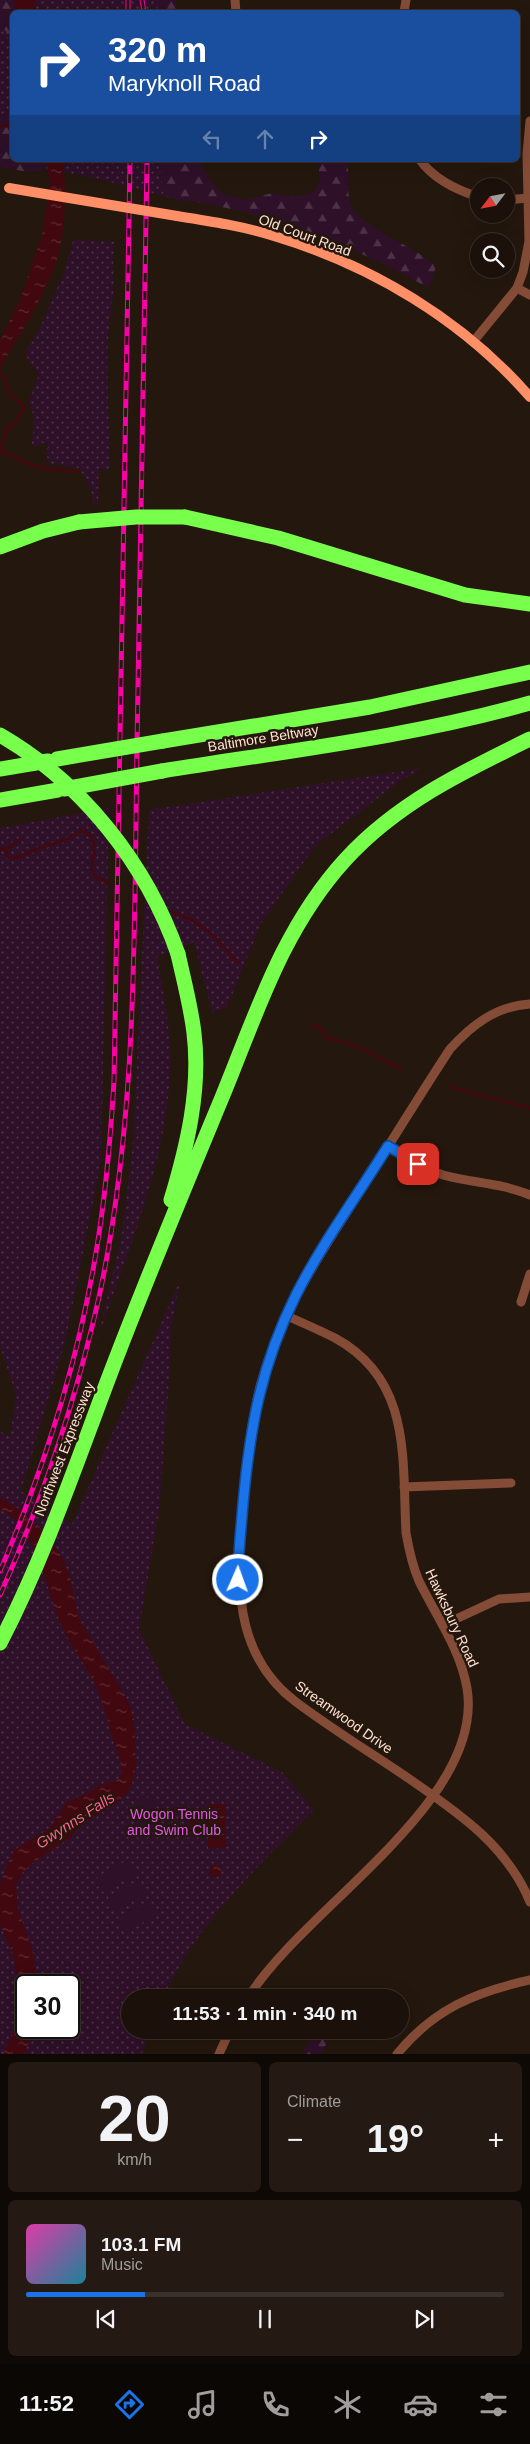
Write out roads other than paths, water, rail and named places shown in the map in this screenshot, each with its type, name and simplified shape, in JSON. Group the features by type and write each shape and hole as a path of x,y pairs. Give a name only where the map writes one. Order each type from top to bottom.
{"highway":[{"path":"0,547 42,531 79,522 136,517 185,517 278,538 465,595 530,604"},
{"name":"Baltimore Beltway","path":"0,769 370,706 530,672"},
{"name":"Baltimore Beltway","path":"0,800 383,735 530,703"},
{"path":"0,735 63,782 98,817 117,840 151,893 170,930 178,954 194,1035 195,1073 191,1118 181,1168 152,1263"},
{"path":"152,1263 193,1170 268,980 302,916 324,884 365,841 396,814 424,794 459,773 530,739"},
{"name":"Northwest Expressway","path":"0,1643 46,1545 152,1263"}],"main road":[{"name":"Old Court Road","path":"5,187 250,229 312,249 371,274 439,316 473,342 530,397"}],"street":[{"path":"473,342 517,288 529,241 526,154 530,121"},
{"path":"422,162 438,178 470,194"},
{"path":"515,199 529,198"},
{"path":"517,288 530,295"},
{"name":"Streamwood Drive","path":"530,1004 497,1012 477,1023 450,1048 305,1278 287,1316 262,1382 248,1454 238,1568 240,1599 248,1633 266,1669 293,1700 433,1795 491,1841 517,1874 530,1902"},
{"path":"388,1146 418,1164 443,1174 490,1183 530,1195"},
{"path":"521,1302 530,1274"},
{"name":"Hawksbury Road","path":"254,1989 266,1972 289,1946 385,1853 433,1795 454,1762 462,1743 468,1707 464,1674 443,1625 413,1566 406,1533 399,1422 389,1391 380,1377 361,1357 336,1338 287,1316"},
{"path":"404,1488 511,1483"},
{"path":"443,1625 499,1599 530,1598"},
{"path":"397,2054 420,2030 456,2004 496,1987 530,1980"},
{"path":"219,2054 226,2039"}],"water":[{"path":"14,0 35,0 35,10 16,10"},
{"path":"46,162 63,162 65,206 59,252 41,296 0,368 0,340 20,300 42,235 50,183"},
{"name":"Gwynns Falls","path":"0,1497 28,1515 45,1533 62,1557 70,1577 79,1619 127,1699 134,1719 136,1766 132,1784 126,1794 114,1805 82,1824 71,1837 34,1862 22,1873 16,1885 18,1909 32,1948 36,1974 17,1974 12,1952 0,1925 0,1885 8,1863 14,1850 49,1829 67,1802 92,1791 99,1785 118,1780 122,1772 120,1760 95,1684 61,1626 30,1540 11,1516 0,1510"},
{"path":"208,1804 225,1804 226,1848 208,1848 208,1834 190,1834 190,1819 208,1819"},
{"path":"217,1865 220,1866 220,1876 213,1877 210,1876 209,1869 210,1866"},
{"name":"Gwynns Falls","path":"15,2020 15,2039 30,2039 24,2054 3,2054 11,2037"}],"waterway":[{"path":"0,126 10,126"},
{"path":"0,372 10,393 24,408 16,422 6,430 0,452"},
{"path":"0,451 37,467 77,472"},
{"path":"17,840 6,851 8,857 16,858 66,840 80,831 88,833 94,844 92,871 95,876 108,882"},
{"path":"0,850 9,847"},
{"path":"172,912 184,916 203,927 217,939 239,964"},
{"path":"313,1025 319,1027 328,1039 356,1046 402,1069"},
{"path":"450,1087 530,1108"}],"railway":[{"path":"128,0 128,10"},
{"path":"142,0 144,10"},
{"path":"0,1571 48,1446 73,1359 93,1271 108,1154 114,1081 130,162"},
{"path":"0,1595 44,1486 80,1374 99,1297 112,1229 121,1160 132,1022 134,952 147,162"}],"park label":[{"name":"Wogon Tennis and Swim Club","path":"174,1822"}]}
